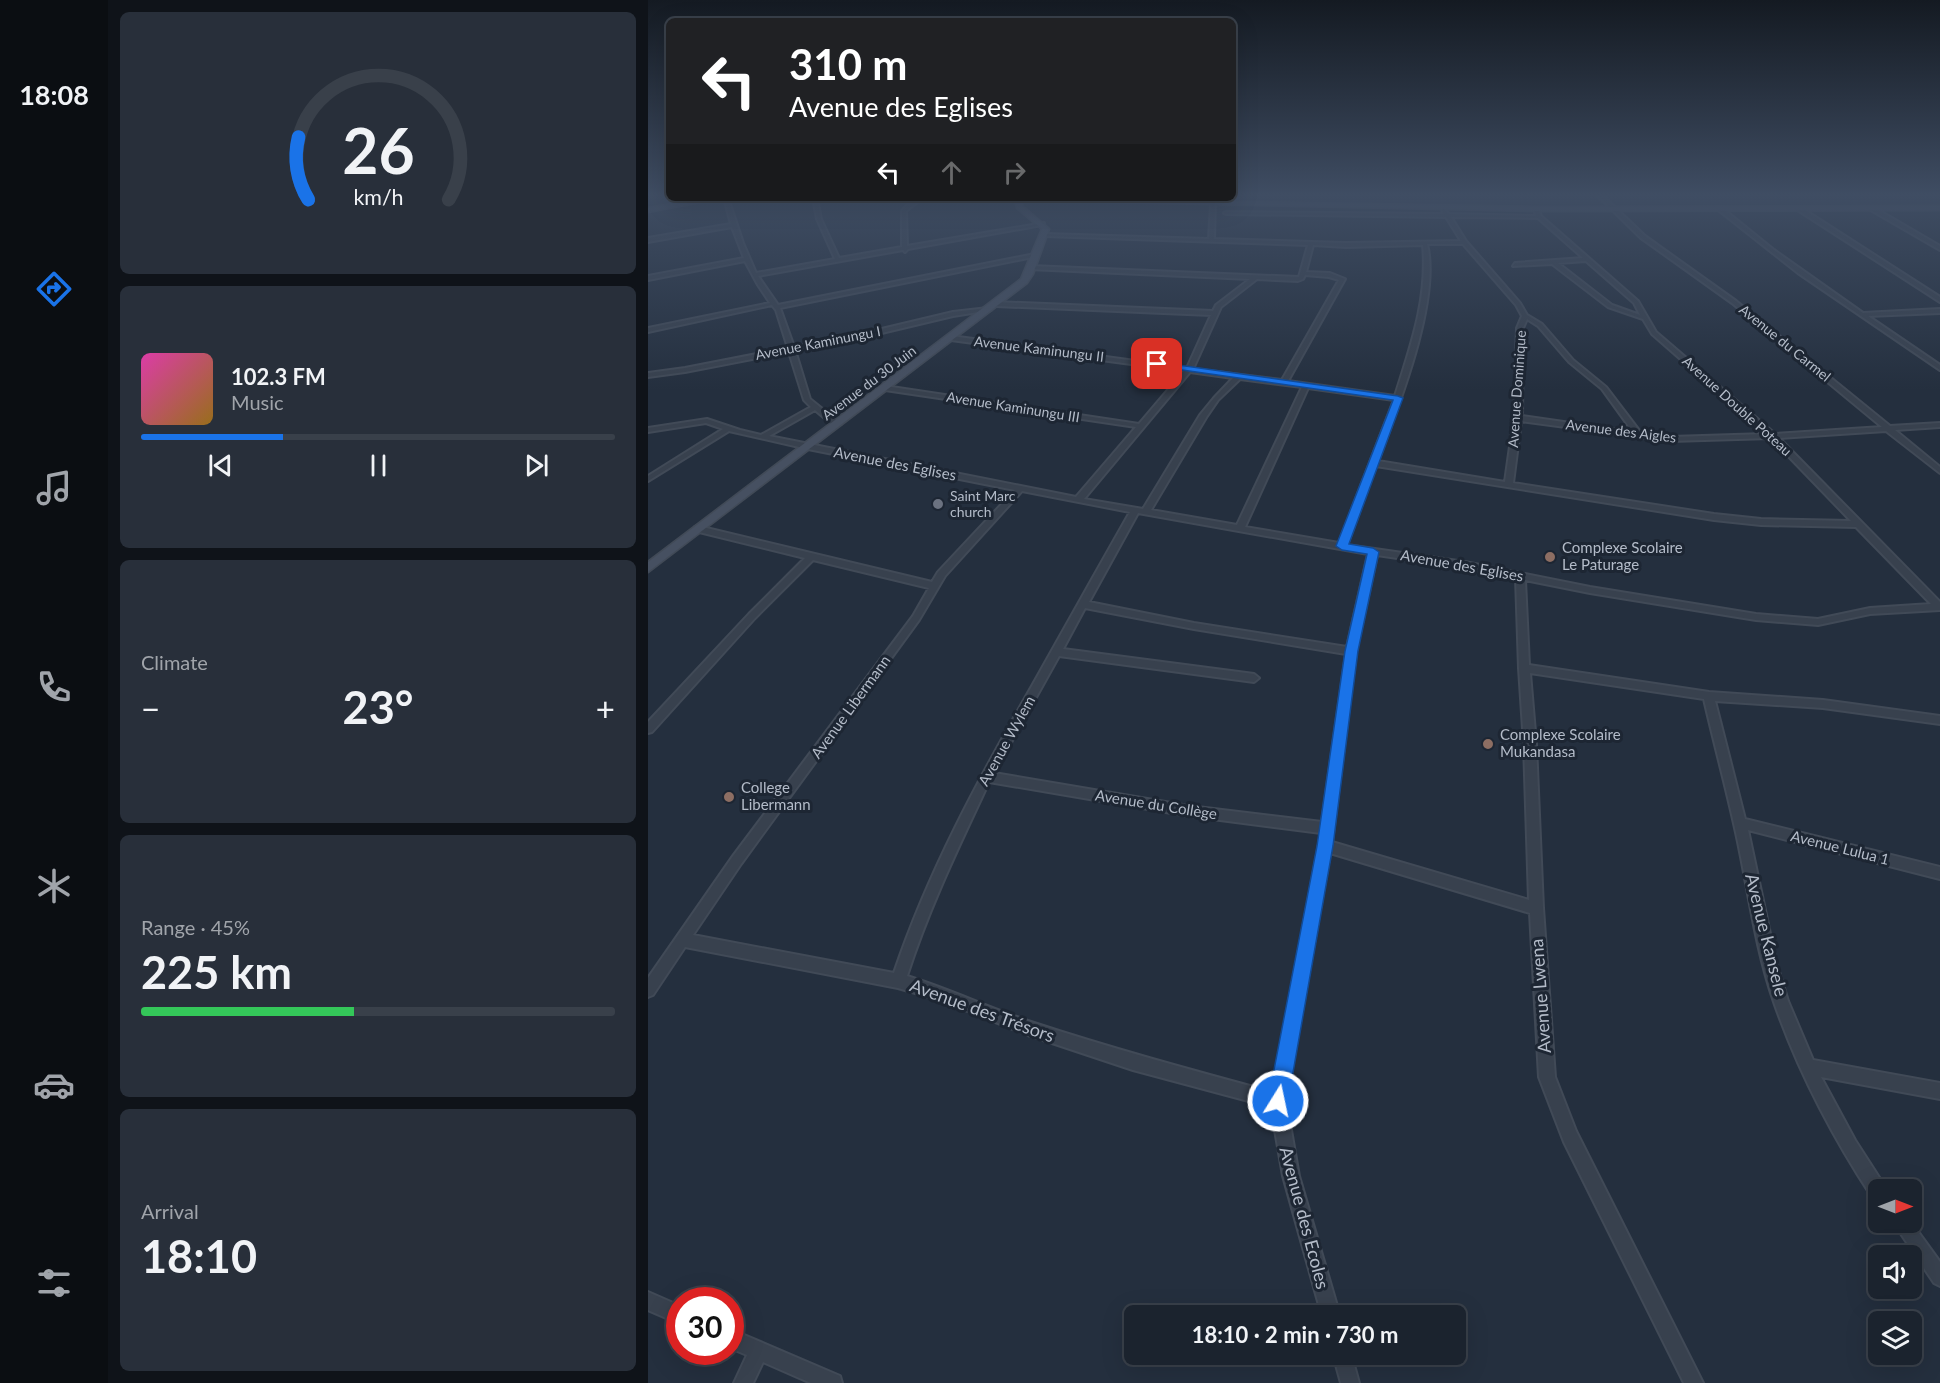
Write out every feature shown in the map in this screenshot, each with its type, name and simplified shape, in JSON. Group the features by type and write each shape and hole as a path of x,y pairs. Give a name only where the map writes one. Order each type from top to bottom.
{"street":[{"path":"648,278 737,261"},
{"path":"746,261 774,306 803,392 814,408 837,424"},
{"path":"755,275 838,261"},
{"path":"648,330 1011,261"},
{"name":"Avenue du 30 Juin","path":"648,568 992,307 1024,281 1033,261"},
{"path":"1031,268 1298,279 1306,261"},
{"path":"1342,546 1398,398 1422,313 1428,261"},
{"name":"Avenue Dominique","path":"1480,261 1518,304 1525,316 1521,328 1518,418 1509,483"},
{"path":"1515,265 1570,261"},
{"name":"Avenue Double Poteau","path":"1590,261 1636,302 1654,333 1773,436 1939,607"},
{"name":"Avenue du Carmel","path":"1676,261 1734,302 1940,471"},
{"path":"1786,261 1825,292 1940,368"},
{"path":"1879,261 1940,300"},
{"path":"1552,262 1610,306 1644,318"},
{"path":"1284,383 1342,279 1336,276 1302,273"},
{"path":"1078,500 1195,362 1214,313 1222,302 1257,276"},
{"name":"Avenue Kaminungu I","path":"648,375 685,370 869,334 992,307 1214,313"},
{"path":"1862,315 1940,311"},
{"path":"1525,316 1540,326 1571,361 1604,387 1640,435"},
{"name":"Avenue Kaminungu II","path":"951,338 1398,398"},
{"name":"Avenue Wylem","path":"898,981 909,948 944,865 986,777 1082,604 1204,415 1238,377"},
{"path":"1240,528 1306,386"},
{"name":"Avenue Kaminungu III","path":"885,388 1141,426"},
{"path":"763,437 814,408"},
{"name":"Avenue des Aigles","path":"1518,418 1679,439 1773,436 1940,425"},
{"name":"Avenue des Eglises","path":"648,430 700,421 713,422 728,429 808,447 1078,500 1373,552 1465,565 1590,590 1800,622 1828,621 1870,611 1939,607"},
{"path":"648,479 728,429"},
{"path":"1373,463 1714,517 1761,522 1860,524"},
{"name":"Avenue Libermann","path":"648,990 737,860 904,634 951,562 1020,489"},
{"path":"698,529 810,558 934,586"},
{"name":"Avenue des Ecoles","path":"1328,1305 1291,1176 1278,1101 1325,846 1351,651 1373,552"},
{"path":"648,729 810,558"},
{"name":"Avenue Lwena","path":"1520,576 1530,744 1536,908 1547,1077 1556,1105 1694,1383"},
{"path":"1082,604 1194,626 1351,651"},
{"path":"1057,652 1254,678"},
{"path":"1524,668 1709,696 1804,702 1940,720"},
{"name":"Avenue Kansele","path":"1709,696 1740,823 1770,965 1781,1000 1808,1067 1849,1145 1870,1179"},
{"name":"Avenue du Collège","path":"986,777 1190,811 1327,828"},
{"name":"Avenue Lulua 1","path":"1740,823 1940,873"},
{"path":"1325,846 1536,908"},
{"name":"Avenue des Trésors","path":"682,940 898,981 940,993 1028,1028 1133,1062 1278,1101"},
{"path":"1808,1067 1940,1091"},
{"path":"1909,1233 1940,1277"},
{"path":"648,1301 666,1309"},
{"path":"744,1344 833,1383"},
{"path":"743,1383 759,1350"},
{"path":"1345,1365 1350,1383"}],"place":[{"name":"Saint Marc church","path":"938,504"},
{"name":"Complexe Scolaire Le Paturage","path":"1550,557"},
{"name":"Complexe Scolaire Mukandasa","path":"1488,744"},
{"name":"College Libermann","path":"729,797"}],"route":[{"path":"1157,364 1222,375 1398,398 1342,546 1373,552 1351,651 1325,846 1278,1101"}]}
